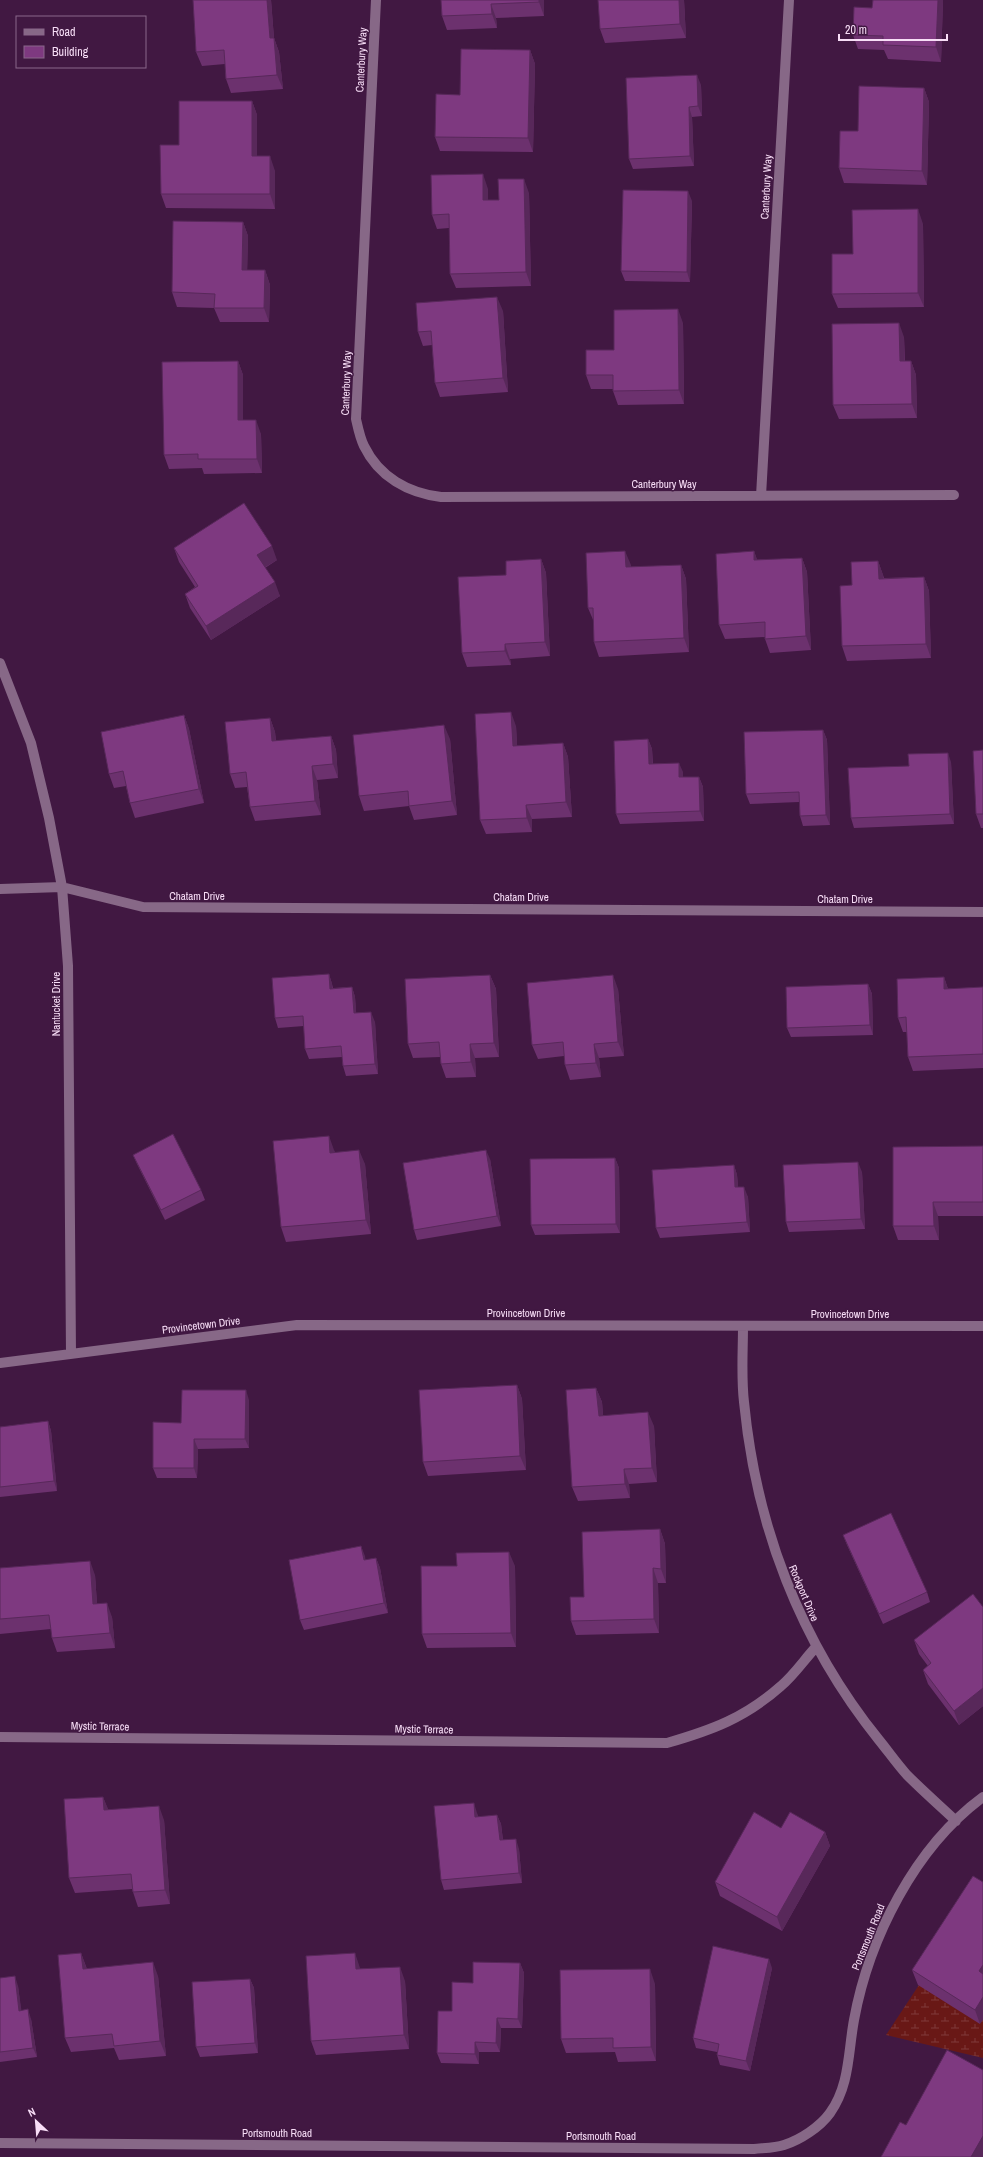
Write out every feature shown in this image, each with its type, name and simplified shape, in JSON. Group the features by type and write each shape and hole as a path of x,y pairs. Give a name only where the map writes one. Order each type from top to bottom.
{"street":[{"name":"Canterbury Way","path":"376,0 356,419 364,446 378,468 399,485 424,495 441,497 954,495"},
{"name":"Canterbury Way","path":"761,496 789,0"},
{"name":"Nantucket Drive","path":"0,663 32,743 49,818 62,887 68,966 71,1354"},
{"name":"Chatam Drive","path":"0,889 62,887 143,907 983,912"},
{"name":"Provincetown Drive","path":"0,1363 297,1325 983,1326"},
{"name":"Rockport Drive","path":"743,1326 743,1400 754,1475 772,1547 795,1607 816,1647 853,1708 907,1774 956,1821"},
{"name":"Mystic Terrace","path":"0,1737 667,1743 709,1731 746,1712 782,1686 816,1647"},
{"name":"Portsmouth Road","path":"0,2143 754,2149 784,2146 809,2133 830,2114 845,2086 854,2020 868,1963 888,1915 918,1865 956,1821 983,1796"}],"green space":[{"path":"983,1888 983,2058 886,2035"}],"building":[{"path":"193,0 267,0 270,38 274,38 277,75 226,79 224,50 196,52"},
{"path":"441,0 539,0 539,2 491,4 492,14 442,16"},
{"path":"598,0 679,0 680,24 600,29"},
{"path":"873,0 938,0 936,47 883,45 883,36 853,35 854,7 872,8"},
{"path":"461,49 530,50 528,138 435,137 436,94 460,95"},
{"path":"697,75 698,106 689,107 690,156 629,159 626,78"},
{"path":"859,86 924,88 922,171 839,168 840,131 858,131"},
{"path":"179,101 252,101 252,156 270,156 270,194 161,194 160,145 179,145"},
{"path":"483,174 483,200 499,200 498,179 524,179 526,272 450,274 449,214 432,215 431,175"},
{"path":"623,190 688,191 687,272 621,271"},
{"path":"918,209 918,293 832,294 832,254 853,254 852,210"},
{"path":"173,221 243,222 242,270 265,270 264,308 214,308 215,294 172,292"},
{"path":"497,297 503,378 435,383 431,331 418,332 416,303"},
{"path":"678,309 679,390 613,391 613,375 586,375 586,350 614,350 614,310"},
{"path":"899,323 900,361 911,361 912,404 833,405 832,324"},
{"path":"238,361 238,420 256,420 257,459 198,459 198,454 164,455 162,362"},
{"path":"244,503 272,546 257,555 275,582 206,626 185,594 198,586 174,548"},
{"path":"625,551 626,567 681,565 684,638 594,642 593,608 588,608 586,553"},
{"path":"754,551 754,560 802,558 806,636 765,639 765,622 719,625 716,554"},
{"path":"541,559 545,642 505,644 505,651 462,653 458,577 506,575 506,561"},
{"path":"878,561 879,579 924,577 926,644 842,646 840,586 852,585 851,562"},
{"path":"511,712 513,746 563,743 566,802 526,805 527,818 480,820 475,714"},
{"path":"184,715 199,789 130,803 123,771 109,774 101,732"},
{"path":"270,718 272,741 331,736 333,764 312,766 315,801 250,807 246,772 230,774 225,722"},
{"path":"444,725 452,801 409,806 408,791 359,796 353,735"},
{"path":"823,730 826,815 800,816 799,792 746,794 744,732"},
{"path":"648,739 649,764 679,763 679,777 699,777 700,811 616,814 614,741"},
{"path":"983,750 983,814 976,814 973,751"},
{"path":"948,753 950,814 851,818 848,768 909,766 908,754"},
{"path":"329,974 330,989 352,987 354,1013 371,1012 375,1064 343,1066 341,1046 305,1049 303,1016 275,1018 272,978"},
{"path":"490,975 494,1043 470,1044 471,1062 441,1064 439,1042 408,1044 405,979"},
{"path":"613,975 618,1042 594,1044 596,1063 565,1065 563,1042 532,1045 527,983"},
{"path":"944,977 944,989 983,987 983,1054 908,1057 906,1017 898,1018 897,979"},
{"path":"868,984 870,1025 787,1028 786,987"},
{"path":"173,1134 201,1190 161,1210 133,1155"},
{"path":"329,1136 330,1153 359,1150 366,1220 281,1227 273,1141"},
{"path":"983,1146 983,1202 933,1202 934,1226 893,1226 893,1147"},
{"path":"486,1150 497,1216 414,1230 403,1163"},
{"path":"615,1158 616,1224 531,1225 530,1159"},
{"path":"858,1162 861,1219 786,1222 783,1165"},
{"path":"734,1165 735,1187 744,1187 747,1222 656,1228 652,1170"},
{"path":"517,1385 520,1456 423,1462 419,1390"},
{"path":"596,1388 599,1416 648,1412 652,1468 624,1469 625,1484 572,1487 566,1390"},
{"path":"182,1390 246,1390 245,1439 194,1439 194,1468 153,1468 153,1422 181,1423"},
{"path":"48,1421 54,1481 0,1487 0,1427"},
{"path":"891,1513 927,1592 879,1614 843,1535"},
{"path":"660,1529 661,1569 653,1568 654,1619 571,1621 570,1597 584,1597 582,1532"},
{"path":"361,1546 364,1560 376,1558 384,1603 300,1620 289,1560"},
{"path":"509,1552 511,1633 422,1634 421,1566 457,1566 456,1553"},
{"path":"90,1561 93,1604 107,1603 110,1633 52,1638 49,1615 0,1619 0,1568"},
{"path":"973,1594 983,1607 983,1688 954,1711 923,1670 931,1663 914,1640"},
{"path":"103,1797 104,1810 159,1806 165,1890 133,1892 131,1874 69,1878 64,1799"},
{"path":"474,1803 475,1817 497,1815 500,1840 516,1839 519,1873 441,1880 434,1806"},
{"path":"754,1812 781,1828 790,1812 825,1832 777,1917 715,1882"},
{"path":"973,1876 983,1882 983,1965 979,1971 983,1974 983,1997 975,2010 912,1970"},
{"path":"713,1946 769,1959 746,2061 717,2055 719,2044 693,2038"},
{"path":"81,1953 83,1969 153,1962 160,2041 114,2046 112,2034 65,2038 58,1955"},
{"path":"355,1953 356,1969 400,1967 404,2035 311,2041 306,1956"},
{"path":"473,1962 520,1963 518,2019 497,2018 496,2043 475,2042 475,2054 437,2053 438,2011 452,2011 452,1982 473,1983"},
{"path":"650,1969 651,2047 613,2048 613,2038 561,2039 560,1970"},
{"path":"15,1976 19,2011 28,2009 33,2048 0,2052 0,1978"},
{"path":"250,1979 255,2043 196,2047 192,1982"},
{"path":"947,2050 983,2070 983,2136 971,2157 881,2157 900,2122 906,2125"}]}
